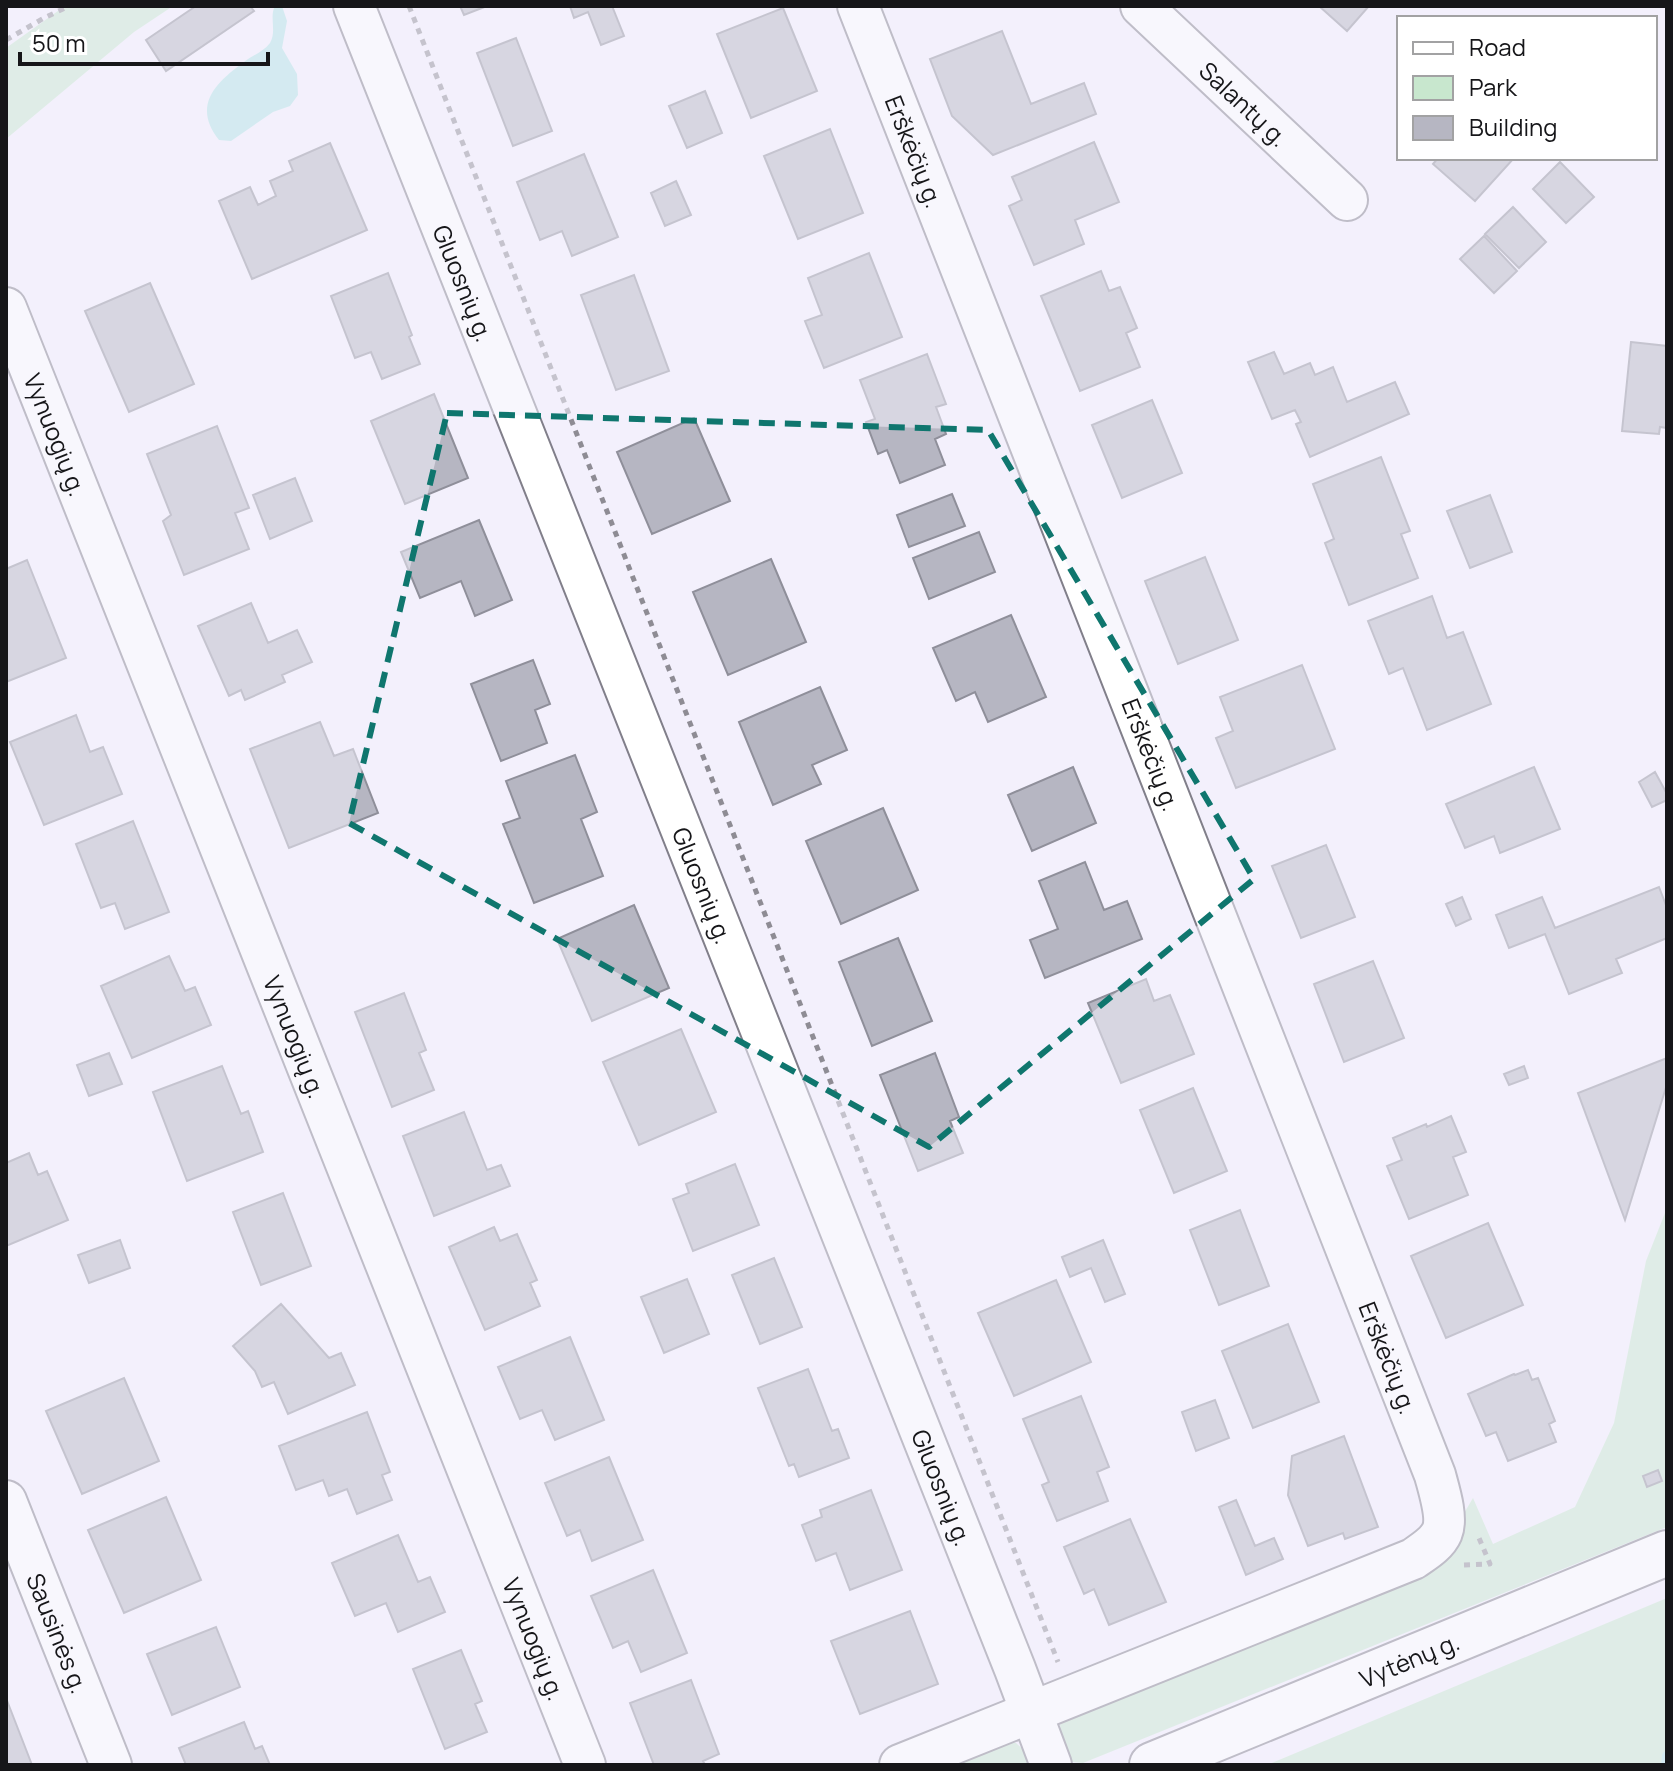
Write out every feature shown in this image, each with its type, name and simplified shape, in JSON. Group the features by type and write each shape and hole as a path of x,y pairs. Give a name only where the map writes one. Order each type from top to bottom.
{"main road":[{"name":"Vytėnų g.","path":"1152,1765 1667,1553"}],"street":[{"name":"Gluosnių g.","path":"354,6 1051,1765"},
{"name":"Erškėčių g.","path":"858,6 1429,1460 1443,1504 1443,1532 1429,1548 1413,1559 1071,1696"},
{"name":"Salantų g.","path":"1141,6 1347,200"},
{"name":"Vynuogių g.","path":"6,308 585,1765"},
{"name":"Sausinės g.","path":"6,1501 111,1765"},
{"path":"900,1765 1071,1696"}],"path":[{"path":"6,40 69,6"},
{"path":"409,6 1071,1696"}],"highlighted area":[{"path":"447,413 988,430 1254,879 929,1147 349,823"}],"green space":[{"path":"65,6 173,6 134,32 6,139 6,48"},
{"path":"1667,1208 1667,1527 1083,1763 1071,1762 1064,1752 1060,1725 1067,1715 1434,1564 1473,1498 1493,1544 1575,1507 1614,1423 1646,1261"},
{"path":"1667,1598 1666,1765 1267,1765"},
{"path":"1001,1740 1016,1743 1040,1765 939,1765"}],"shaded area":[{"path":"275,6 282,6 287,21 282,48 297,74 298,95 290,106 273,112 231,141 219,140 207,116 210,96 224,78 270,43"}],"building":[{"path":"196,6 250,6 254,11 166,71 146,40"},
{"path":"460,6 487,6 464,15"},
{"path":"570,6 612,6 624,36 601,45 588,12 574,18"},
{"path":"1319,6 1369,6 1347,31"},
{"path":"783,8 817,91 751,118 717,34"},
{"path":"1002,31 1031,104 1084,83 1096,114 993,155 952,116 930,59"},
{"path":"516,38 552,131 513,146 477,53"},
{"path":"705,91 722,133 687,148 669,106"},
{"path":"830,129 863,213 798,239 764,156"},
{"path":"1094,142 1119,202 1075,220 1084,244 1034,265 1009,206 1022,200 1012,177"},
{"path":"330,143 367,230 252,279 219,201 250,187 258,205 276,196 270,181 293,171 289,161"},
{"path":"584,154 618,237 572,256 562,231 540,240 517,182"},
{"path":"1436,160 1512,160 1475,201 1433,164"},
{"path":"1560,162 1594,197 1566,223 1533,189"},
{"path":"676,181 691,215 665,226 651,193"},
{"path":"1513,207 1546,242 1519,268 1485,234"},
{"path":"1484,236 1517,271 1494,293 1460,259"},
{"path":"869,253 902,337 824,368 805,321 822,315 808,278"},
{"path":"1101,271 1109,291 1120,287 1137,328 1126,333 1140,367 1080,391 1041,296"},
{"path":"388,273 420,364 382,379 371,352 355,358 331,296"},
{"path":"634,275 669,371 616,390 581,295"},
{"path":"150,283 194,384 129,412 85,311"},
{"path":"1631,342 1667,346 1667,428 1660,427 1659,434 1622,431"},
{"path":"1274,352 1284,374 1310,363 1315,375 1333,367 1347,402 1395,382 1409,414 1310,457 1296,424 1301,422 1295,410 1272,419 1248,362"},
{"path":"927,354 946,404 936,407 946,434 935,439 945,465 900,483 887,450 878,454 866,422 875,419 860,380"},
{"path":"434,394 468,478 405,504 371,421"},
{"path":"1152,400 1182,473 1122,498 1092,425"},
{"path":"694,418 730,501 652,534 617,452"},
{"path":"217,426 249,508 235,513 249,549 184,575 163,521 171,515 147,454"},
{"path":"1381,457 1410,531 1401,534 1418,578 1349,605 1325,543 1334,539 1313,484"},
{"path":"295,478 312,521 270,539 253,495"},
{"path":"952,494 965,526 909,547 897,515"},
{"path":"1490,495 1512,552 1470,568 1447,511"},
{"path":"479,520 512,600 475,616 461,581 420,598 401,552"},
{"path":"979,532 995,572 929,599 913,558"},
{"path":"1205,557 1238,640 1178,664 1145,581"},
{"path":"771,559 806,642 728,675 693,592"},
{"path":"27,560 66,658 6,682 6,569"},
{"path":"1432,596 1447,638 1463,632 1491,704 1427,730 1403,668 1389,674 1368,621"},
{"path":"251,603 268,643 297,630 312,662 282,675 285,682 245,700 241,690 229,696 198,626"},
{"path":"1011,615 1046,697 988,722 975,692 956,701 933,648"},
{"path":"533,660 550,704 535,710 547,743 501,761 471,684"},
{"path":"1302,665 1335,749 1236,788 1216,738 1233,731 1220,697"},
{"path":"820,687 847,750 812,765 821,784 773,805 739,722"},
{"path":"76,715 90,752 103,747 122,794 44,825 10,742"},
{"path":"320,722 334,756 353,749 378,813 289,848 250,749"},
{"path":"575,755 597,812 581,819 603,876 534,903 503,824 520,818 506,781"},
{"path":"1073,767 1096,823 1032,851 1008,795"},
{"path":"1534,767 1560,829 1500,853 1494,836 1465,848 1446,804"},
{"path":"1655,772 1667,800 1652,807 1639,782"},
{"path":"883,808 918,890 841,924 806,841"},
{"path":"133,821 169,912 125,929 115,903 101,908 76,844"},
{"path":"1326,845 1355,917 1301,938 1272,866"},
{"path":"1085,862 1104,910 1127,901 1142,939 1045,978 1030,940 1058,929 1039,881"},
{"path":"1659,887 1667,908 1667,938 1616,959 1622,973 1569,994 1545,934 1509,948 1496,915 1542,897 1555,928"},
{"path":"1462,897 1471,919 1456,926 1446,904"},
{"path":"634,905 669,988 592,1021 557,939"},
{"path":"898,938 932,1021 872,1046 839,962"},
{"path":"169,956 185,991 195,987 211,1025 132,1058 101,986"},
{"path":"1373,961 1404,1038 1344,1062 1314,984"},
{"path":"1146,979 1154,1001 1170,995 1194,1054 1121,1083 1088,1003"},
{"path":"404,993 426,1050 419,1053 434,1090 392,1107 355,1012"},
{"path":"681,1029 716,1112 639,1145 603,1062"},
{"path":"109,1053 122,1084 89,1096 77,1065"},
{"path":"935,1053 959,1117 950,1121 963,1153 918,1171 880,1075"},
{"path":"1667,1058 1667,1084 1625,1220 1578,1093"},
{"path":"222,1066 241,1114 248,1111 263,1152 187,1181 153,1092"},
{"path":"1524,1066 1528,1078 1509,1085 1504,1074"},
{"path":"1193,1088 1227,1171 1174,1193 1140,1110"},
{"path":"464,1112 487,1170 501,1165 510,1186 434,1216 403,1136"},
{"path":"1451,1116 1466,1152 1453,1157 1468,1195 1409,1219 1387,1166 1402,1160 1393,1138"},
{"path":"29,1153 38,1175 47,1171 68,1220 6,1246 6,1163"},
{"path":"735,1164 759,1225 693,1251 673,1199 689,1193 686,1184"},
{"path":"283,1193 311,1266 261,1285 233,1212"},
{"path":"1240,1210 1269,1286 1219,1305 1190,1230"},
{"path":"1488,1223 1523,1305 1446,1338 1411,1256"},
{"path":"494,1227 500,1241 517,1234 537,1280 530,1283 540,1306 485,1330 449,1247"},
{"path":"120,1240 130,1268 89,1283 78,1255"},
{"path":"1103,1240 1125,1294 1105,1302 1091,1268 1070,1277 1062,1257"},
{"path":"774,1258 802,1327 760,1344 732,1275"},
{"path":"687,1279 709,1334 664,1353 641,1297"},
{"path":"1056,1280 1091,1362 1014,1396 978,1313"},
{"path":"281,1304 329,1358 341,1353 355,1385 288,1414 274,1382 262,1387 255,1371 233,1346"},
{"path":"1288,1324 1319,1402 1253,1428 1222,1351"},
{"path":"570,1337 604,1420 555,1440 542,1410 520,1419 498,1367"},
{"path":"808,1369 832,1431 838,1429 849,1458 799,1477 794,1464 789,1466 758,1388"},
{"path":"1528,1370 1532,1380 1538,1378 1555,1421 1549,1424 1556,1442 1508,1461 1496,1432 1486,1436 1468,1394"},
{"path":"124,1378 159,1461 82,1494 46,1411"},
{"path":"1081,1396 1109,1467 1097,1472 1108,1501 1057,1521 1042,1485 1049,1482 1023,1419"},
{"path":"1215,1400 1229,1438 1196,1451 1182,1412"},
{"path":"367,1412 390,1472 382,1475 392,1500 357,1514 347,1489 329,1496 323,1480 296,1490 279,1446"},
{"path":"1344,1436 1378,1527 1345,1539 1343,1533 1308,1546 1288,1495 1292,1456"},
{"path":"609,1457 643,1540 592,1561 580,1530 567,1536 545,1483"},
{"path":"1658,1470 1662,1481 1647,1487 1643,1476"},
{"path":"871,1490 902,1570 850,1590 836,1553 816,1561 802,1525 822,1517 820,1510"},
{"path":"166,1497 201,1580 124,1613 88,1530"},
{"path":"1236,1500 1255,1546 1274,1538 1283,1559 1246,1575 1219,1507"},
{"path":"1130,1519 1166,1602 1109,1625 1094,1589 1084,1594 1064,1547"},
{"path":"398,1535 418,1582 430,1577 445,1612 398,1632 386,1603 355,1616 332,1563"},
{"path":"653,1570 687,1653 641,1672 628,1641 613,1648 591,1596"},
{"path":"910,1611 938,1684 860,1714 831,1641"},
{"path":"216,1627 240,1687 172,1715 147,1654"},
{"path":"461,1650 482,1701 475,1704 487,1732 445,1749 413,1669"},
{"path":"691,1680 719,1754 703,1761 705,1765 654,1765 630,1703"},
{"path":"6,1698 32,1765 6,1765"},
{"path":"244,1722 255,1749 262,1746 270,1765 186,1765 179,1748"}],"waterway":[{"path":"1666,1765 1667,1756"}]}
